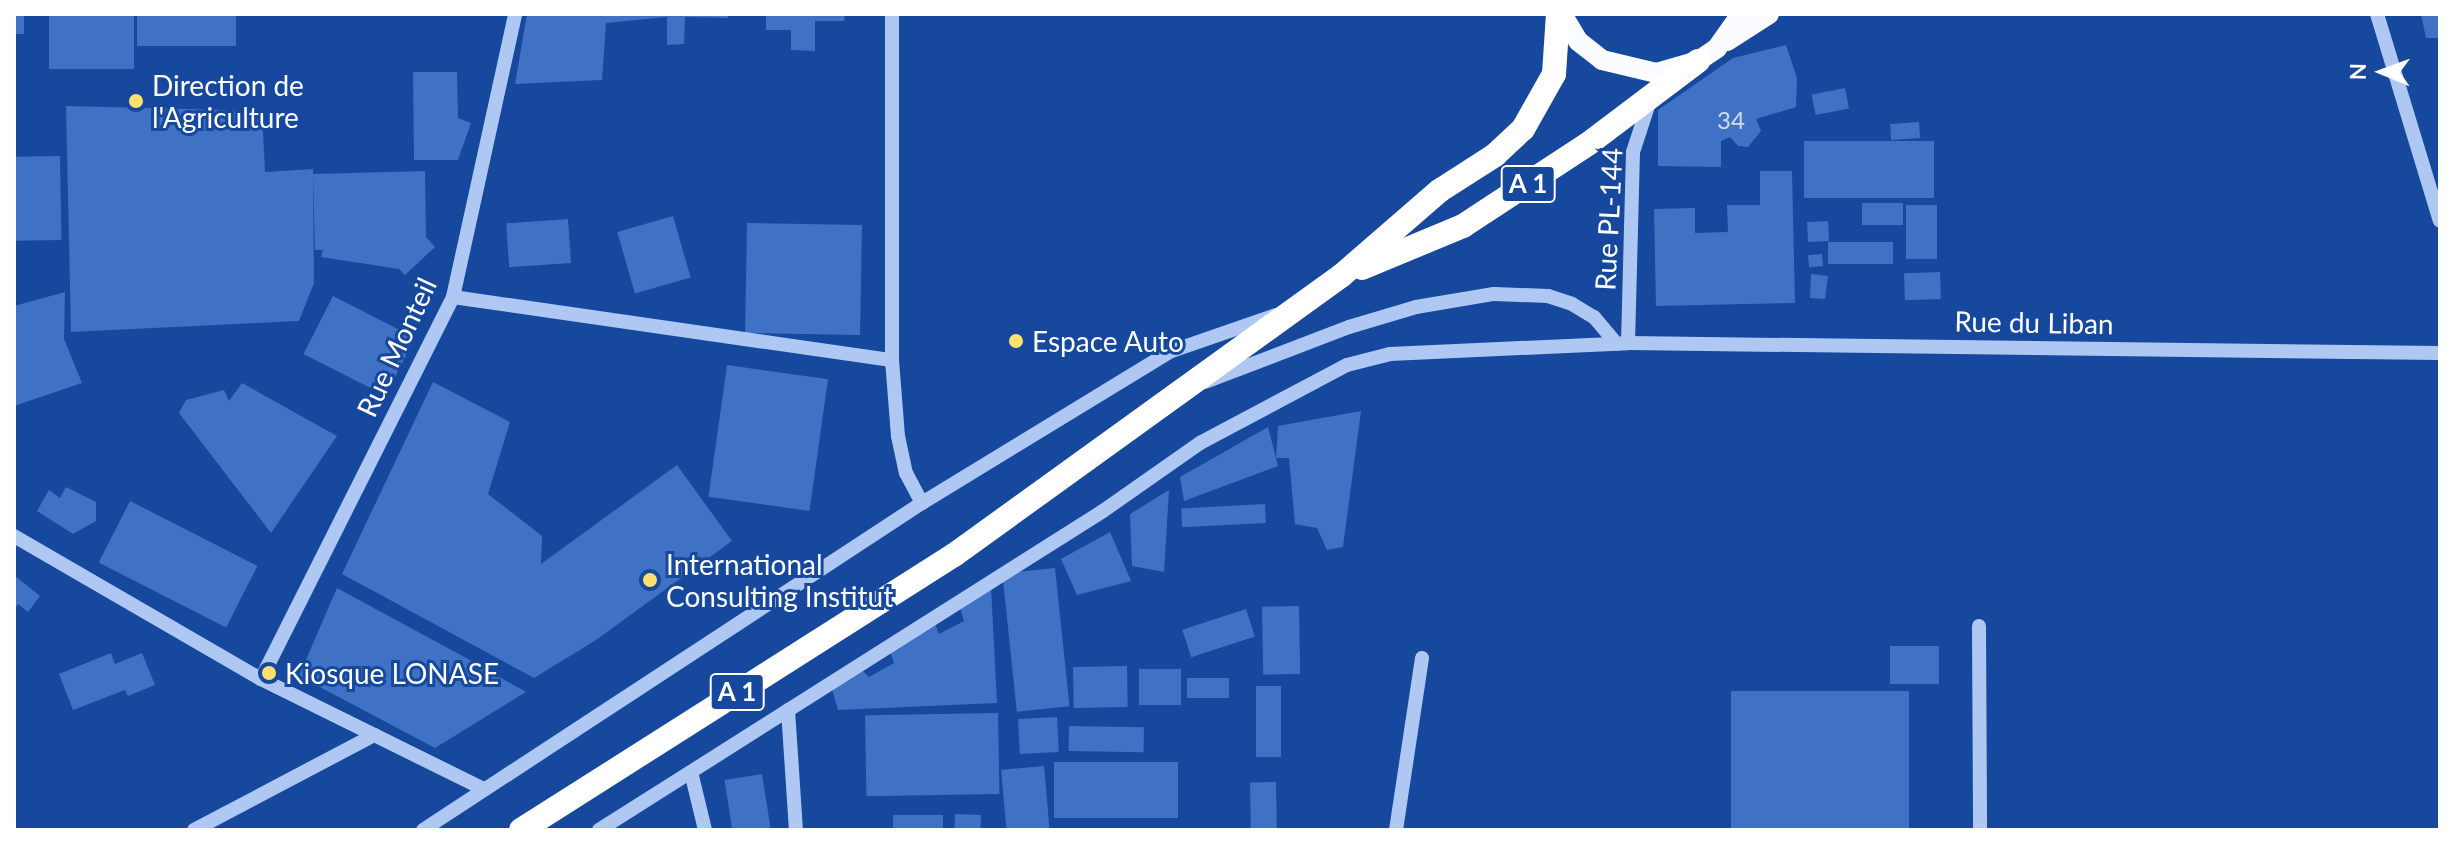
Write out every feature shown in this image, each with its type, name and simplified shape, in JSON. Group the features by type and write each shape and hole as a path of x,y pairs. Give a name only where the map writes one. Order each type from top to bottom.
{"highway":[{"name":"A 1","path":"521,830 954,555 1300,309 1439,191 1495,155 1523,129 1554,74 1560,14"},
{"name":"A 1","path":"1341,276 1463,226 1650,100 1707,54"}],"main road":[{"path":"1560,14 1578,41 1613,66 1656,73 1707,54 1769,14"},
{"path":"1707,54 1741,14"}],"street":[{"name":"Rue Monteil","path":"261,679 453,297 515,14"},
{"path":"892,14 892,360 898,436 906,473 922,503"},
{"path":"2377,14 2440,221"},
{"name":"Rue PL-144","path":"1622,344 1633,152 1650,100"},
{"path":"1193,386 1349,327 1416,307 1494,294 1548,296 1572,304 1594,317 1622,344"},
{"path":"453,297 892,360"},
{"path":"423,830 922,503 1169,352 1300,309"},
{"name":"Rue du Liban","path":"599,830 1200,443 1347,365 1390,354 1622,344 2440,353"},
{"path":"14,536 261,679 484,789"},
{"path":"1979,626 1980,830"},
{"path":"1396,830 1422,658"},
{"path":"788,710 796,830"},
{"path":"194,830 374,735"},
{"path":"691,772 705,830"}],"building":[{"path":"14,14 24,14 24,34 14,34"},
{"path":"49,14 134,14 134,69 49,69"},
{"path":"137,14 236,14 236,46 137,46"},
{"path":"527,14 728,14 728,18 685,17 684,44 667,45 667,17 606,23 602,80 515,84"},
{"path":"766,14 845,14 844,21 815,21 815,51 791,50 791,30 766,30"},
{"path":"2421,14 2440,14 2440,38 2426,38"},
{"path":"1786,45 1797,78 1796,107 1756,119 1761,131 1748,147 1738,146 1730,137 1721,141 1721,167 1658,166 1658,110 1733,58"},
{"path":"413,72 457,72 458,118 471,123 458,160 414,160"},
{"path":"1845,88 1849,109 1816,115 1812,94"},
{"path":"66,106 262,111 265,172 313,169 314,283 299,321 71,332"},
{"path":"1919,122 1920,138 1891,140 1890,124"},
{"path":"1804,141 1934,141 1934,198 1804,198"},
{"path":"60,156 61,240 15,241 14,157"},
{"path":"425,171 426,237 435,247 405,275 399,269 321,257 323,250 315,250 313,174"},
{"path":"1760,171 1792,171 1795,303 1656,306 1654,209 1695,208 1695,233 1728,232 1727,205 1760,205"},
{"path":"1862,203 1903,203 1903,225 1862,225"},
{"path":"1906,205 1937,205 1937,259 1906,259"},
{"path":"673,216 691,278 635,294 617,232"},
{"path":"568,219 571,263 509,267 506,223"},
{"path":"1828,221 1829,241 1808,242 1807,222"},
{"path":"747,223 862,225 860,335 745,333"},
{"path":"1828,242 1893,242 1893,264 1828,264"},
{"path":"1822,254 1823,266 1809,267 1808,255"},
{"path":"1940,272 1941,299 1905,300 1904,273"},
{"path":"1811,274 1828,276 1825,299 1810,298"},
{"path":"65,292 64,339 82,383 14,406 14,306"},
{"path":"333,296 415,338 385,396 303,354"},
{"path":"727,365 828,379 809,511 708,497"},
{"path":"433,382 510,422 488,494 542,536 541,564 677,465 732,541 596,640 534,678 342,574"},
{"path":"242,383 337,436 271,533 179,413 186,400 224,390 229,401"},
{"path":"1361,411 1343,547 1327,550 1317,528 1295,524 1289,458 1276,458 1278,426"},
{"path":"1268,427 1278,466 1184,501 1180,477"},
{"path":"66,487 96,502 96,521 73,534 37,511 49,490 60,498"},
{"path":"1169,490 1164,572 1132,566 1130,514"},
{"path":"130,501 257,566 226,627 99,562"},
{"path":"1265,504 1266,523 1182,527 1181,508"},
{"path":"1110,532 1131,581 1077,595 1061,559"},
{"path":"1055,568 1070,706 1017,712 1002,574"},
{"path":"14,575 40,596 28,612 18,604 14,610"},
{"path":"991,586 997,703 838,710 832,689 862,670 869,677 894,663 890,651 935,624 939,634 964,621 960,607"},
{"path":"337,588 526,692 435,748 299,676"},
{"path":"1299,606 1300,674 1263,675 1262,607"},
{"path":"1246,609 1255,637 1191,657 1182,630"},
{"path":"1890,646 1939,646 1939,684 1890,684"},
{"path":"111,653 115,664 142,653 155,685 128,696 125,690 73,710 59,674"},
{"path":"1127,666 1128,707 1074,708 1073,667"},
{"path":"1139,669 1181,669 1181,705 1139,705"},
{"path":"1187,678 1229,678 1229,698 1187,698"},
{"path":"1256,686 1281,686 1281,757 1256,757"},
{"path":"1731,691 1909,691 1909,830 1731,830"},
{"path":"998,713 999,794 866,796 865,715"},
{"path":"1057,717 1059,752 1020,754 1018,719"},
{"path":"1069,726 1144,727 1144,752 1069,751"},
{"path":"1054,762 1178,762 1178,818 1054,818"},
{"path":"1044,766 1050,830 1006,830 1001,770"},
{"path":"762,774 771,830 732,830 724,780"},
{"path":"1250,782 1276,782 1277,830 1251,830"},
{"path":"955,814 981,815 980,830 954,830"},
{"path":"893,815 943,815 943,830 893,830"}],"place":[{"name":"Direction de l'Agriculture","path":"136,101"},
{"name":"Espace Auto","path":"1016,341"},
{"name":"International Consulting Institut","path":"650,580"},
{"name":"Kiosque LONASE","path":"269,673"}]}
